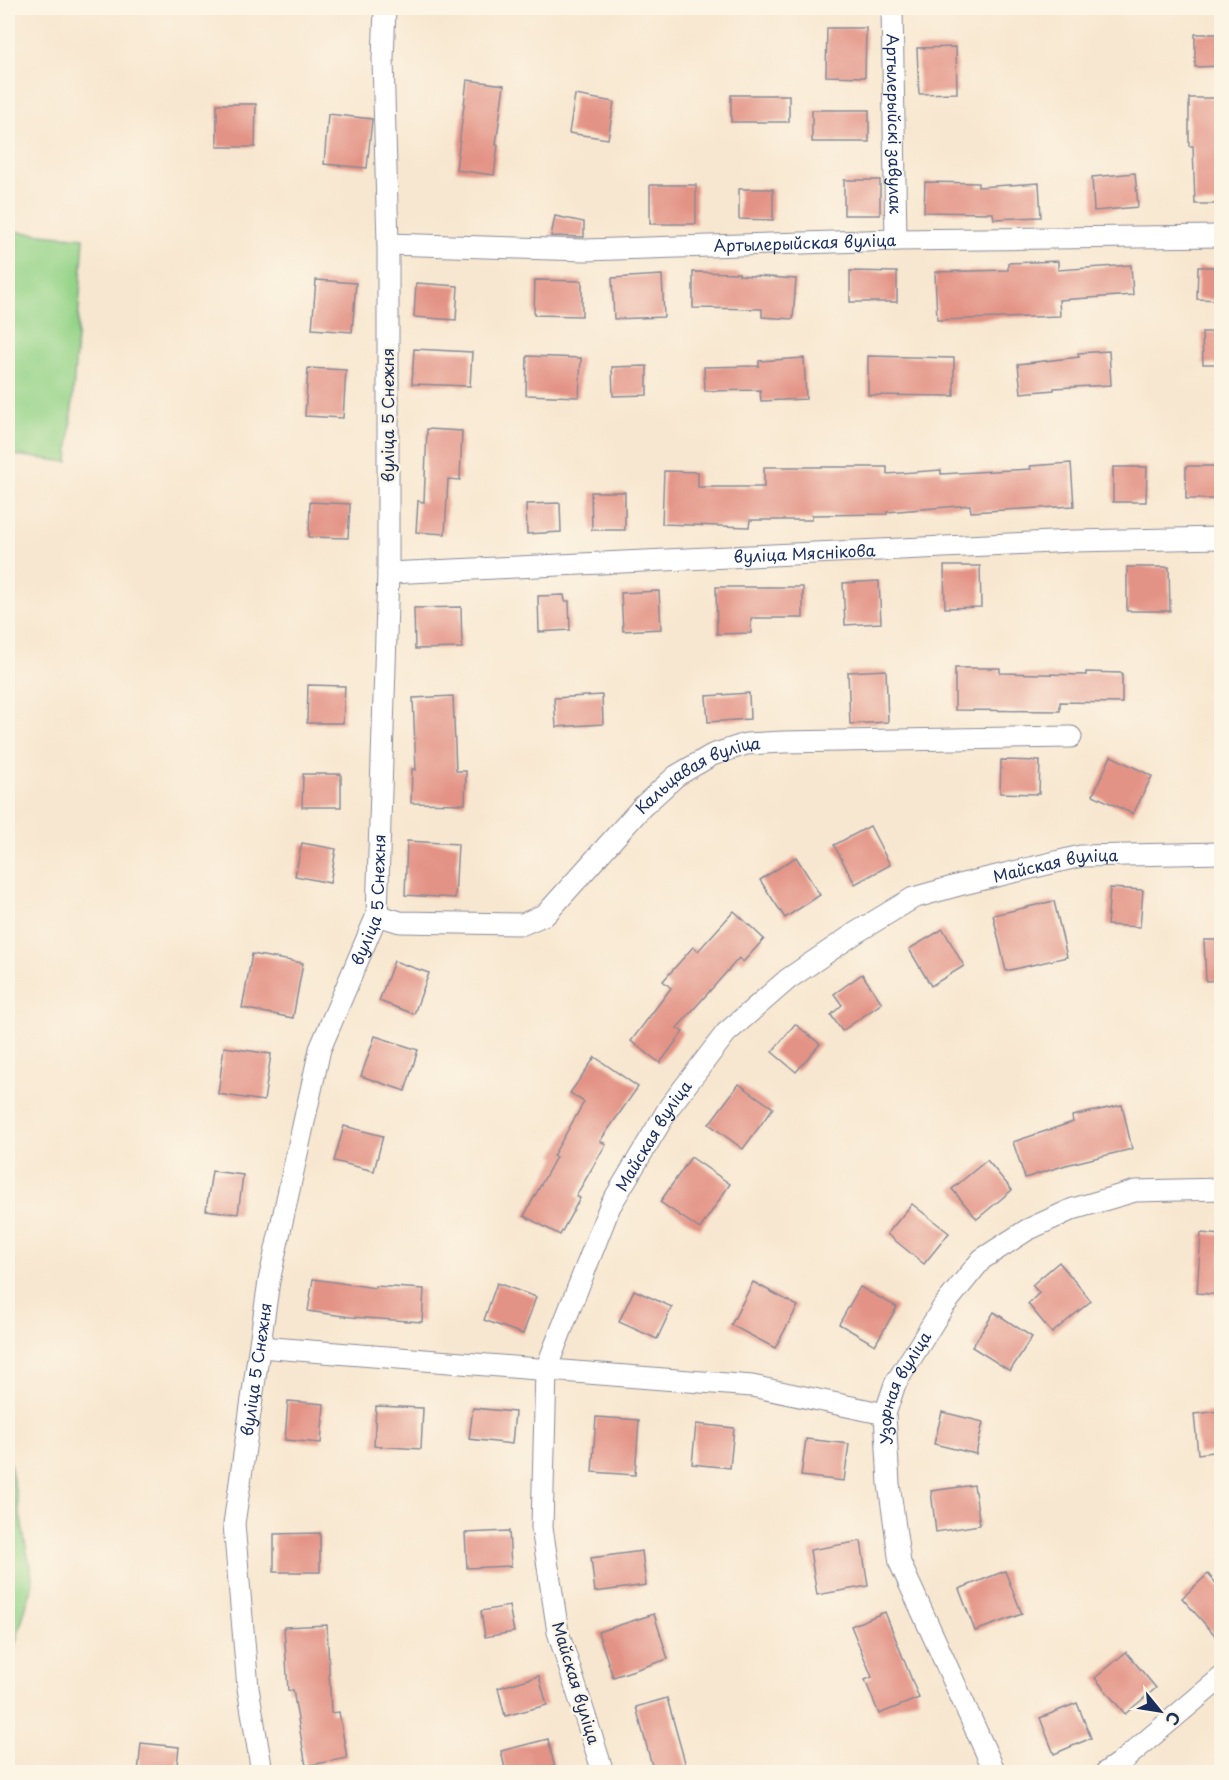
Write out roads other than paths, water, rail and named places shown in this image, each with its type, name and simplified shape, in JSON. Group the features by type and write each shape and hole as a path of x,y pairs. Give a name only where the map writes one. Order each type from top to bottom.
{"street":[{"name":"вуліца 5 Снежня","path":"262,1773 248,1688 234,1524 269,1281 320,1049 377,915 388,573 388,244 382,59 384,8"},
{"name":"Артылерыйскі завулак","path":"892,8 897,240"},
{"name":"Артылерыйская вуліца","path":"388,244 585,250 897,240 1221,236"},
{"name":"вуліца Мяснікова","path":"388,573 1074,540 1221,538"},
{"name":"Кальцавая вуліца","path":"377,915 400,922 523,924 546,914 642,807 676,776 712,755 746,744 1071,737"},
{"name":"Майская вуліца","path":"603,1773 558,1632 542,1528 546,1369 610,1206 670,1106 726,1034 788,979 857,932 914,898 1081,856 1221,854"},
{"name":"Узорная вуліца","path":"995,1773 900,1563 889,1484 885,1414 895,1384 943,1307 982,1259 1027,1230 1073,1209 1134,1191 1221,1189"},
{"path":"260,1347 752,1386 885,1414"},
{"path":"1106,1773 1221,1677"}]}
